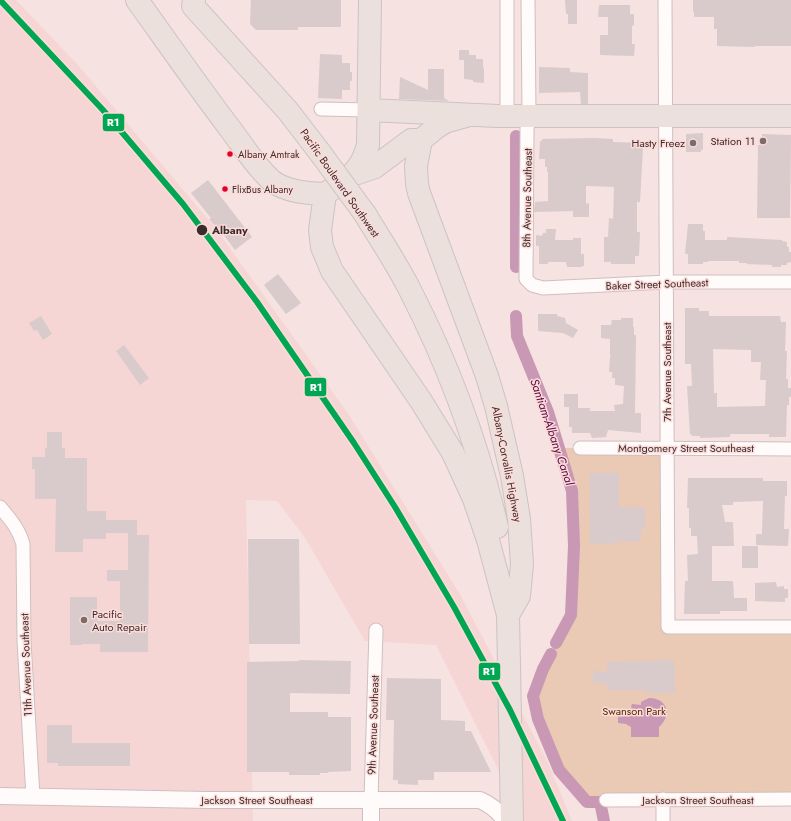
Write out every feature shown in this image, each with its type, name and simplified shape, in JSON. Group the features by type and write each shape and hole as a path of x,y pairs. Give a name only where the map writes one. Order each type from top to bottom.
{"highway":[{"path":"137,0 251,157 273,181 292,190 301,193 325,194 352,175 375,167 412,140 421,140 445,122 466,116"},
{"path":"352,175 361,163 368,145 370,0"},
{"name":"Pacific Boulevard Southwest","path":"193,3 288,111 321,154 365,214 410,289 446,364 471,431 489,493 503,554 508,615"},
{"path":"369,110 466,116 791,116"},
{"name":"Albany-Corvallis Highway","path":"421,140 416,166 417,184 487,376 496,406 512,476 519,519 522,564 519,596 508,615"},
{"path":"325,194 320,230 322,247 332,271 421,401 453,453 474,499 488,540 508,615 512,821"}],"street":[{"path":"507,0 518,116"},
{"path":"518,116 528,0"},
{"name":"7th Avenue Southeast","path":"665,0 668,627 791,627"},
{"path":"321,109 369,110"},
{"name":"8th Avenue Southeast","path":"518,116 527,129 526,279"},
{"name":"Baker Street Southeast","path":"526,279 532,285 543,288 667,282 791,282"},
{"name":"Montgomery Street Southeast","path":"580,448 791,449"},
{"name":"11th Avenue Southeast","path":"0,507 21,534 23,544 24,640 33,797"},
{"name":"9th Avenue Southeast","path":"371,821 376,630"},
{"name":"Jackson Street Southeast","path":"0,796 206,800 480,800 489,804 500,812 505,821"},
{"name":"Jackson Street Southeast","path":"606,800 791,799"},
{"path":"663,800 663,821"}],"shaded area":[{"path":"0,0 16,0 78,65 217,230 349,415 461,596 548,763 572,821 524,821 436,645 365,641 304,536 277,501 246,500 253,821 0,821"},
{"path":"649,698 660,701 666,708 666,717 659,727 659,737 631,737 631,727 626,724 618,723 618,711 630,711 631,713 633,709 631,707 632,704 641,705 641,702"}],"green space":[{"name":"Swanson Park","path":"560,448 667,448 668,627 791,627 791,800 587,802 559,770 538,719 533,696 543,669 571,615 574,546 572,491"}],"building":[{"path":"251,0 341,0 341,27 298,27 298,30 256,30 250,24"},
{"path":"565,0 577,0 577,24 568,24 568,14 566,14"},
{"path":"693,0 791,0 791,46 717,46 717,29 714,29 714,17 694,17"},
{"path":"599,5 630,5 630,14 634,14 634,26 632,25 632,44 635,44 634,56 600,55 600,35 608,35 608,17 598,17"},
{"path":"459,50 469,50 469,55 476,55 476,59 483,59 484,83 464,79 464,60 459,60"},
{"path":"320,54 342,55 342,63 350,63 352,81 350,81 350,90 342,90 342,99 318,98"},
{"path":"539,67 570,68 570,72 588,73 588,104 581,104 580,92 539,93"},
{"path":"428,69 444,69 444,98 449,101 399,99 400,77 428,90"},
{"name":"Hasty Freez","path":"703,133 703,150 701,150 701,152 686,152 686,134"},
{"path":"762,134 791,135 790,218 757,218 758,145 762,145"},
{"path":"542,139 613,139 613,142 642,143 640,202 637,202 637,232 640,232 639,256 635,256 635,264 611,264 611,262 604,262 604,237 608,237 609,218 613,219 614,187 586,186 586,204 589,203 589,217 573,217 573,211 534,212 535,202 548,201 548,172 547,167 545,167 545,159 539,159 540,141 542,141"},
{"name":"Albany","path":"208,180 252,237 235,250 217,226 216,227 209,219 211,218 191,193"},
{"path":"688,224 703,224 705,240 727,240 727,237 782,240 787,242 789,252 791,252 791,262 787,263 787,265 781,265 781,267 739,263 739,261 708,261 703,262 703,264 688,264 688,254 685,254"},
{"path":"546,229 556,229 555,240 573,240 573,238 581,238 581,254 584,254 584,266 567,267 566,262 548,262 548,264 539,264 539,246 536,246 536,235 542,236 543,233 546,233"},
{"path":"278,274 301,303 286,314 264,285"},
{"path":"685,308 699,308 699,311 709,311 709,316 780,316 781,322 786,322 786,379 788,379 788,388 791,388 791,397 789,397 789,405 787,405 786,437 769,437 769,434 730,434 730,437 700,438 700,436 692,436 690,434 687,386 692,386 691,364 685,364","holes":["713,349 751,350 751,362 761,362 760,380 766,380 765,406 717,407 717,393 714,393"]},
{"path":"538,314 557,314 557,316 565,318 566,323 578,330 573,338 563,333 538,331"},
{"path":"41,316 52,334 43,340 37,330 34,331 29,323"},
{"path":"621,318 633,318 634,335 636,335 635,413 641,413 641,433 608,430 606,437 592,438 590,433 572,433 572,427 569,427 569,407 564,407 564,394 578,394 578,408 590,408 590,411 615,411 614,405 623,404 624,386 615,385 615,378 612,378 612,372 609,372 610,357 612,357 610,356 610,339 601,338 601,325 611,325 612,320 621,320"},
{"path":"124,345 149,378 140,385 116,351"},
{"path":"47,432 62,432 62,448 65,448 65,458 87,458 87,511 106,511 106,520 137,520 137,535 149,535 148,652 100,652 100,644 70,645 70,597 97,597 97,621 120,621 120,581 107,581 107,570 128,570 128,533 106,533 106,539 83,539 83,552 55,552 56,499 35,499 35,469 32,469 32,457 45,457 45,448 47,448"},
{"path":"590,473 619,473 619,507 645,508 645,529 641,529 640,542 619,541 619,543 590,544"},
{"path":"688,478 763,478 763,481 787,481 784,529 789,529 788,546 756,545 756,534 762,534 763,501 733,502 733,505 722,505 725,522 733,522 734,546 712,546 712,581 733,581 734,598 747,598 747,611 720,611 720,614 684,614 685,581 688,581 687,555 698,554 697,536 691,536 691,528 689,528 689,508 687,508"},
{"path":"248,539 299,539 300,644 249,644"},
{"path":"742,546 758,546 758,568 742,568"},
{"path":"776,582 777,587 784,586 784,589 788,589 788,598 785,598 785,602 755,601 755,583"},
{"path":"299,660 351,661 350,694 290,693 290,712 328,712 328,717 351,717 351,771 320,773 320,775 289,775 289,772 247,772 247,662"},
{"path":"674,660 675,693 646,693 646,690 607,690 607,684 593,683 593,671 607,672 607,662"},
{"path":"387,678 441,679 441,720 465,721 465,731 471,731 491,772 434,772 434,780 418,780 418,785 398,784 398,780 393,780 394,720 386,720"},
{"path":"47,725 72,725 72,743 130,743 130,766 58,766 58,763 47,763"}],"waterway":[{"name":"Santiam-Albany Canal","path":"516,136 516,267"},
{"name":"Santiam-Albany Canal","path":"516,316 517,336 548,412 572,491 574,546 571,615 556,643"},
{"name":"Santiam-Albany Canal","path":"551,654 543,669 533,696 538,719 559,770 587,802 600,802 604,821"}],"transit line":[{"name":"R1","path":"0,0 103,110 183,204 257,302 354,443 395,507 454,607 510,710 563,821"}],"place":[{"name":"Station 11","path":"763,141"},
{"name":"Hasty Freez","path":"693,143"},
{"name":"Albany Amtrak","path":"230,154"},
{"name":"FlixBus Albany","path":"225,189"},
{"name":"Albany","path":"202,230"},
{"name":"Pacific Auto Repair","path":"84,620"}]}
